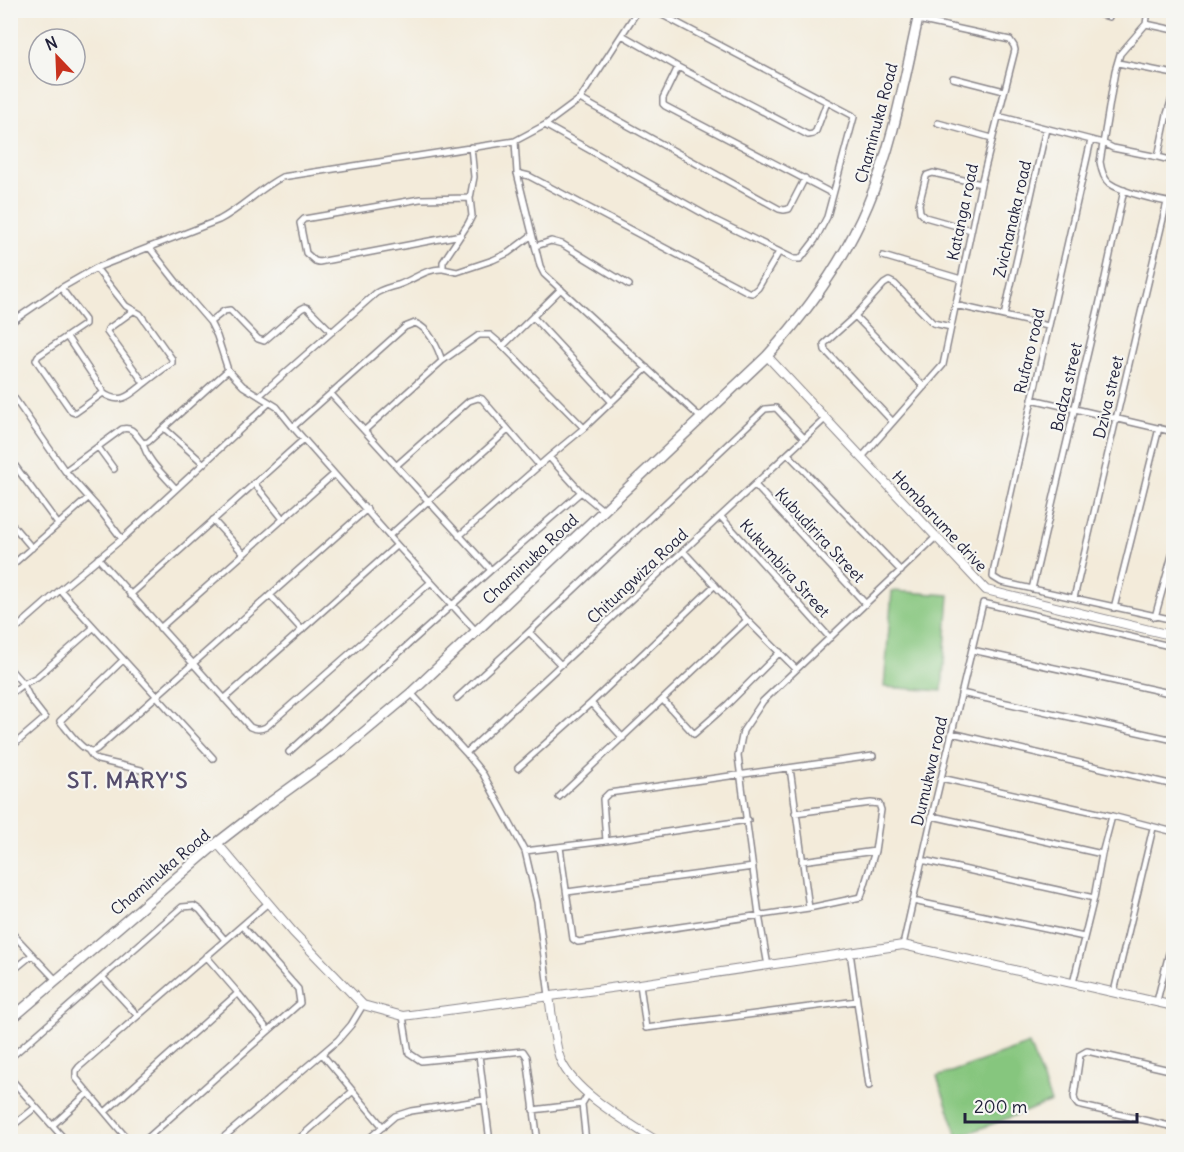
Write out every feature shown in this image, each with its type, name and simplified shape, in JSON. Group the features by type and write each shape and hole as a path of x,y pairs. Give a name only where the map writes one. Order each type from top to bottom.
{"main road":[{"name":"Chaminuka Road","path":"10,1020 217,843 351,743 411,693 767,356 793,327 825,283 867,207 888,145 919,15"}],"street":[{"path":"10,323 61,288 96,268 219,220 282,177 514,141 545,125 580,99 638,10"},
{"path":"545,125 713,219 794,259 802,257 828,217 854,120 852,115 652,10"},
{"path":"1084,10 1109,17"},
{"path":"1148,10 1146,24 1120,54 1100,162 1108,183 1170,203"},
{"name":"Katanga road","path":"862,457 943,365 981,184 1015,50 1012,42 919,15"},
{"path":"1146,24 1173,30"},
{"path":"622,35 808,135 816,131 827,102"},
{"path":"1118,63 1173,74"},
{"path":"678,67 663,98 663,104 833,194"},
{"path":"953,78 1004,91"},
{"path":"1158,157 1170,115 1173,93"},
{"path":"580,99 779,209 789,209 805,178"},
{"path":"998,116 1103,142 1113,148 1173,160"},
{"path":"938,123 992,138"},
{"name":"Zvichanaka road","path":"1004,316 1046,129"},
{"name":"Rufaro road","path":"1032,589 1001,582 993,577 994,568 1091,140"},
{"path":"514,141 517,173 544,274 702,419"},
{"path":"443,269 443,262 472,216 470,198 474,177 471,147"},
{"path":"517,173 529,176 748,292 752,293 758,288 779,252"},
{"path":"971,230 925,217 920,212 919,204 926,177 933,173 981,184"},
{"name":"Badza street","path":"1032,589 1124,190"},
{"path":"461,235 319,262 306,253 300,223 304,219 420,199 470,198"},
{"name":"Dziva street","path":"1074,598 1170,203"},
{"path":"260,395 382,289 398,285 433,270 443,269 457,272 493,260 508,253 532,235"},
{"path":"536,246 551,241 562,244 628,285"},
{"path":"149,247 210,321 228,370 243,386 277,407 397,545 476,631"},
{"path":"883,256 961,279"},
{"path":"66,337 103,389 103,393 109,397 122,398 132,394 172,363 172,359 140,314 126,306 96,268"},
{"path":"893,422 825,350 826,342 855,316 884,284 890,281 933,323 951,327"},
{"path":"61,288 85,324 38,356 36,360 72,412 77,413 103,393"},
{"path":"503,346 561,289"},
{"path":"955,305 1048,326"},
{"path":"210,321 224,311 230,310 258,339 264,341 305,307 332,332"},
{"path":"133,311 107,332 144,384"},
{"path":"855,316 924,387"},
{"path":"533,317 611,401"},
{"path":"293,427 410,324 420,325 436,344 442,361"},
{"path":"365,430 442,361 479,335 490,335 503,346 584,428"},
{"name":"Hombarume drive","path":"767,356 986,590 1173,636"},
{"path":"459,536 584,428 647,368"},
{"path":"143,443 148,442 228,370"},
{"path":"10,393 65,471 122,539"},
{"path":"332,394 491,570"},
{"path":"396,465 478,398 482,399 539,465"},
{"path":"1032,399 1173,432"},
{"path":"10,634 122,539 269,403"},
{"path":"457,698 765,409 776,408 804,438"},
{"name":"Chitungwiza Road","path":"466,753 826,418"},
{"path":"65,471 122,429 127,428 135,433 152,461 175,488"},
{"path":"164,428 203,463"},
{"path":"1114,608 1159,428"},
{"path":"390,535 507,430"},
{"path":"130,595 304,440"},
{"path":"98,447 114,469"},
{"path":"788,454 901,571"},
{"path":"549,457 581,492 604,511"},
{"path":"10,459 58,524"},
{"path":"160,628 334,474"},
{"path":"254,483 283,519"},
{"name":"Kubudirira Street","path":"755,485 866,604"},
{"path":"289,752 581,492"},
{"path":"10,567 88,498"},
{"path":"122,661 60,721 82,747 88,750 97,749 367,509"},
{"name":"Kukumbira Street","path":"721,517 830,638"},
{"path":"213,520 244,554"},
{"path":"10,522 32,548"},
{"path":"768,966 738,756 743,731 763,701 937,536"},
{"path":"224,699 397,545"},
{"path":"1155,616 1173,548"},
{"path":"683,551 796,669"},
{"path":"98,558 192,664 255,730 261,730 431,582"},
{"path":"518,768 591,703 715,585"},
{"path":"1032,589 1173,620"},
{"path":"60,590 122,661 213,758"},
{"path":"270,595 302,630"},
{"name":"Dumukwa road","path":"903,945 982,603 1173,647"},
{"path":"559,797 747,620"},
{"path":"10,694 37,677 93,628"},
{"path":"529,632 561,665"},
{"path":"972,650 1173,694"},
{"path":"663,700 694,734 780,652"},
{"path":"10,669 23,684 31,700 45,718 10,748"},
{"path":"411,693 483,774 525,851 537,902 549,996 561,1061 574,1080 588,1094 658,1142"},
{"path":"961,693 1173,740"},
{"path":"591,703 623,738"},
{"path":"952,733 1173,785"},
{"path":"88,750 98,760 141,770"},
{"path":"606,840 603,799 609,793 873,756"},
{"path":"790,768 808,908"},
{"path":"941,778 1173,832"},
{"path":"560,847 573,939 578,942 808,908 861,897 875,851 881,810 879,804 871,803 795,813"},
{"path":"932,816 1102,854"},
{"path":"1073,983 1112,816"},
{"path":"525,851 747,820"},
{"path":"1114,992 1153,828"},
{"path":"217,843 321,963 363,1005 404,1017 903,945 1173,1006"},
{"path":"802,861 875,851"},
{"path":"922,860 1094,898"},
{"path":"567,892 753,867"},
{"path":"913,901 1084,937"},
{"path":"130,1142 88,1094 76,1078 76,1071 137,1015 268,903"},
{"path":"10,1058 182,907 194,906 200,910 225,940"},
{"path":"143,1142 300,1003 298,989 242,926"},
{"path":"10,931 57,981"},
{"path":"1157,1001 1173,933"},
{"path":"850,952 869,1086"},
{"path":"10,973 32,955"},
{"path":"206,956 268,1030"},
{"path":"103,978 137,1015"},
{"path":"640,984 646,1028 857,1001"},
{"path":"105,1112 238,993"},
{"path":"218,1142 338,1040 351,1025 363,1005"},
{"path":"404,1017 409,1053 421,1061 523,1051 527,1057 538,1142"},
{"path":"1173,1071 1087,1051 1080,1055 1074,1096 1078,1105 1173,1127"},
{"path":"322,1054 383,1126"},
{"path":"479,1055 490,1142"},
{"path":"10,1078 67,1142"},
{"path":"296,1142 353,1091"},
{"path":"53,1125 88,1094"},
{"path":"586,1142 582,1104 588,1094"},
{"path":"365,1142 395,1116 411,1111 484,1100"},
{"path":"533,1110 582,1104"},
{"path":"10,1128 36,1107"}],"green space":[{"path":"892,591 949,595 942,691 884,687"},
{"path":"1029,1044 1051,1102 958,1137 937,1077"}],"district":[{"name":"ST. MARY'S","path":"128,780"}]}
